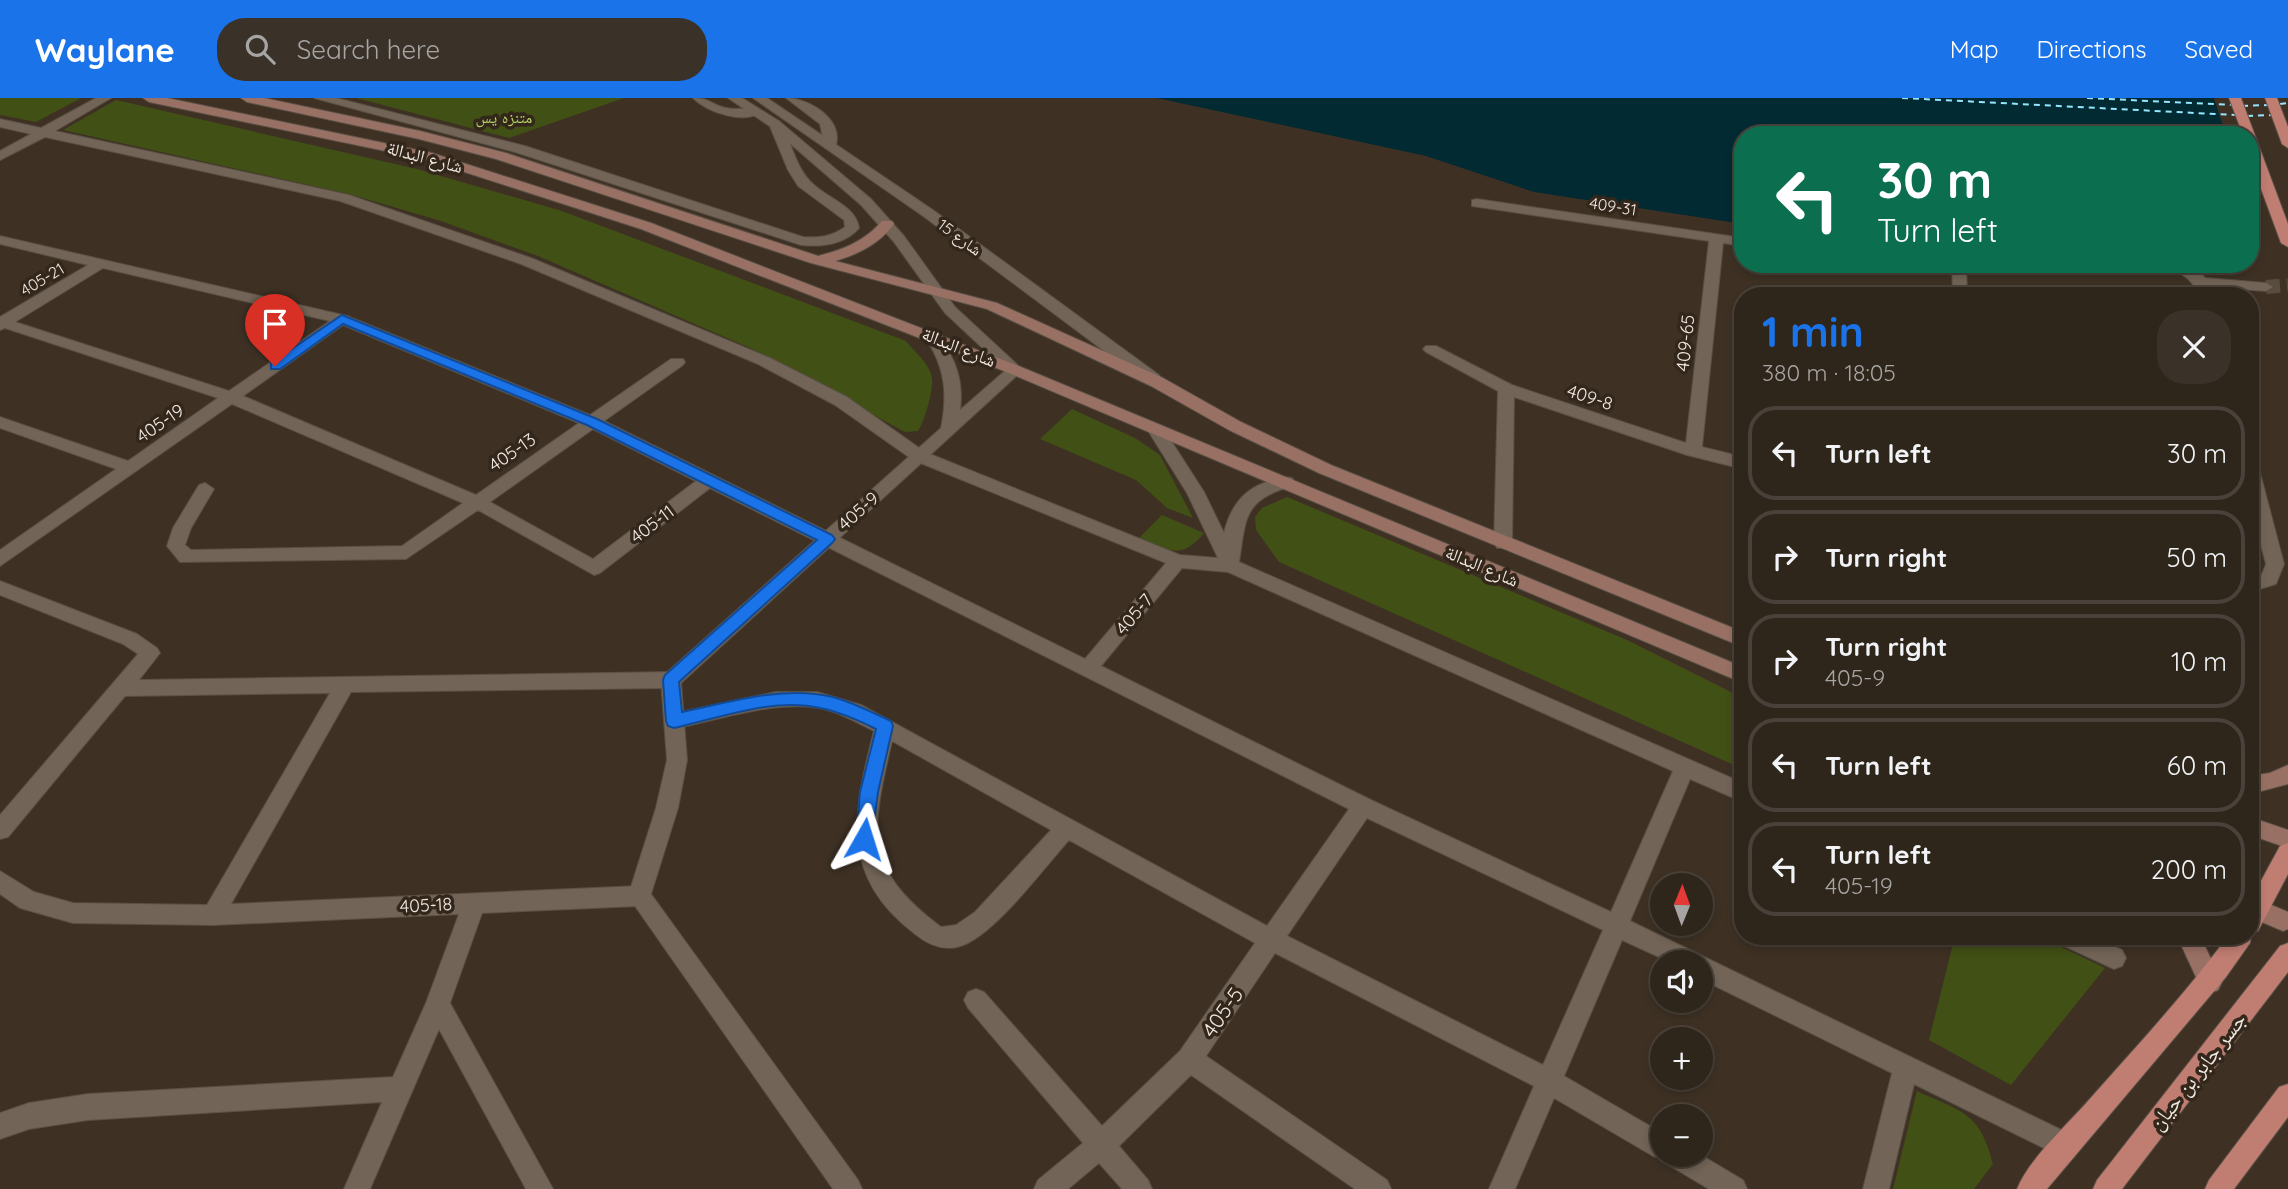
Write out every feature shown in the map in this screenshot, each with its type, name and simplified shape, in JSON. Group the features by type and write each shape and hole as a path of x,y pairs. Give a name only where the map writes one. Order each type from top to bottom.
{"main road":[{"name":"شارع البدالة","path":"149,98 393,148 472,169 705,247 1015,370 1734,671"},
{"name":"شارع البدالة","path":"247,98 420,135 501,156 816,260 992,306 1157,382 1279,448 1734,636"},
{"path":"2235,98 2246,126"},
{"path":"2271,98 2288,144"},
{"path":"2259,162 2288,243"},
{"path":"816,260 861,247 887,224"},
{"path":"2259,783 2288,774"},
{"path":"2259,829 2288,839"},
{"path":"2259,904 2288,853"},
{"path":"2259,914 2283,921"},
{"path":"2192,945 2210,982"},
{"path":"2030,1189 2065,1145 2210,982 2236,945"},
{"name":"جسر جابر بن حيان","path":"2106,1189 2288,954"},
{"path":"2218,1189 2288,1096"}],"street":[{"path":"0,156 105,98"},
{"path":"320,98 520,149 787,238 826,242 846,233 852,228 852,219 804,184 792,164 786,140 775,124"},
{"path":"699,98 724,112 765,103"},
{"name":"شارع 15","path":"734,98 765,103 830,145 928,213 1157,382"},
{"path":"792,98 826,122 831,133 830,145 810,153"},
{"name":"شارع 15","path":"765,103 775,124 887,224 934,290 969,330 1015,370"},
{"path":"0,123 344,198 526,261 764,361 841,401 919,456 1178,561 1231,566 1734,789"},
{"name":"409-31","path":"1477,203 1734,241"},
{"path":"0,240 342,319 592,422 1089,667 1363,806 1668,950"},
{"name":"409-65","path":"1693,451 1716,240"},
{"name":"405-21","path":"1,324 101,263"},
{"path":"2259,287 2266,287"},
{"name":"405-19","path":"0,559 342,319"},
{"path":"1,324 231,397 477,502"},
{"path":"933,337 948,358 953,374 953,409 949,428"},
{"name":"409-8","path":"1431,349 1506,389 1693,451 1734,461"},
{"name":"405-13","path":"205,489 182,528 176,545 186,557 406,552 677,362"},
{"name":"405-9","path":"671,680 1015,370"},
{"path":"1503,543 1506,389"},
{"path":"2,425 130,468"},
{"path":"1155,429 1195,492 1231,566"},
{"name":"405-11","path":"477,502 594,568 709,480"},
{"path":"1231,566 1231,535 1240,509 1252,496 1266,487 1286,482"},
{"path":"2259,503 2275,564 2269,579 2259,582"},
{"name":"405-7","path":"1089,667 1178,561"},
{"path":"0,588 145,647 150,653 0,830"},
{"path":"121,688 344,687 671,680 677,760 639,896 849,1189"},
{"path":"214,915 344,687"},
{"path":"674,721 776,699 817,700 854,711 1272,940 1549,1081 1650,1140"},
{"path":"885,726 869,792 864,839 878,881 910,920 938,938 961,935 982,919 1067,827"},
{"path":"1502,1189 1685,767"},
{"name":"405-5","path":"1047,1189 1101,1144 1189,1059 1363,806"},
{"name":"405-18","path":"0,881 28,901 72,913 214,915 639,896"},
{"path":"357,1189 438,1004 474,903"},
{"path":"2086,945 2114,958"},
{"path":"1713,973 2065,1145"},
{"path":"976,1000 1139,1189"},
{"path":"438,1004 540,1189"},
{"path":"1189,1059 1378,1189"},
{"path":"1876,1189 1906,1067"},
{"path":"0,1126 29,1116 88,1107 401,1089"},
{"path":"1696,1167 1734,1189"}],"green space":[{"path":"0,98 81,98 36,122 0,115"},
{"name":"متنزه يس","path":"356,98 624,98 509,138"},
{"path":"116,100 417,169 562,211 906,341 931,373 930,397 923,421 918,431 905,432 750,348 538,256 441,221 349,194 63,130"},
{"path":"1072,409 1135,438 1160,455 1193,518 1167,508 1136,480 1040,439"},
{"path":"1287,497 1627,640 1734,694 1734,765 1279,562 1256,530 1255,517 1262,508"},
{"path":"1162,515 1204,533 1196,542 1181,550 1167,549 1139,538"},
{"path":"1953,945 2057,945 2105,968 2011,1085 1929,1040"},
{"path":"1917,1091 1967,1116 1982,1134 1993,1164 1974,1189 1893,1189"}],"water":[{"path":"1157,98 2288,98 2259,126 1734,126 1734,223 1534,192 1426,156"}],"pier":[{"path":"2214,98 2288,98 2288,226 2259,230 2259,126 2223,126"}],"ferry route":[{"path":"1902,98 2235,115"},
{"path":"2087,98 2233,105"},
{"path":"2280,104 2288,103"},
{"path":"2242,106 2268,105"},
{"path":"2247,116 2273,115"}],"tunnel":[{"path":"2266,287 2288,285"}],"route":[{"path":"275,366 342,319 592,422 827,539 671,680 674,721 776,699 817,700 854,711 885,726 869,792 864,839"}]}
